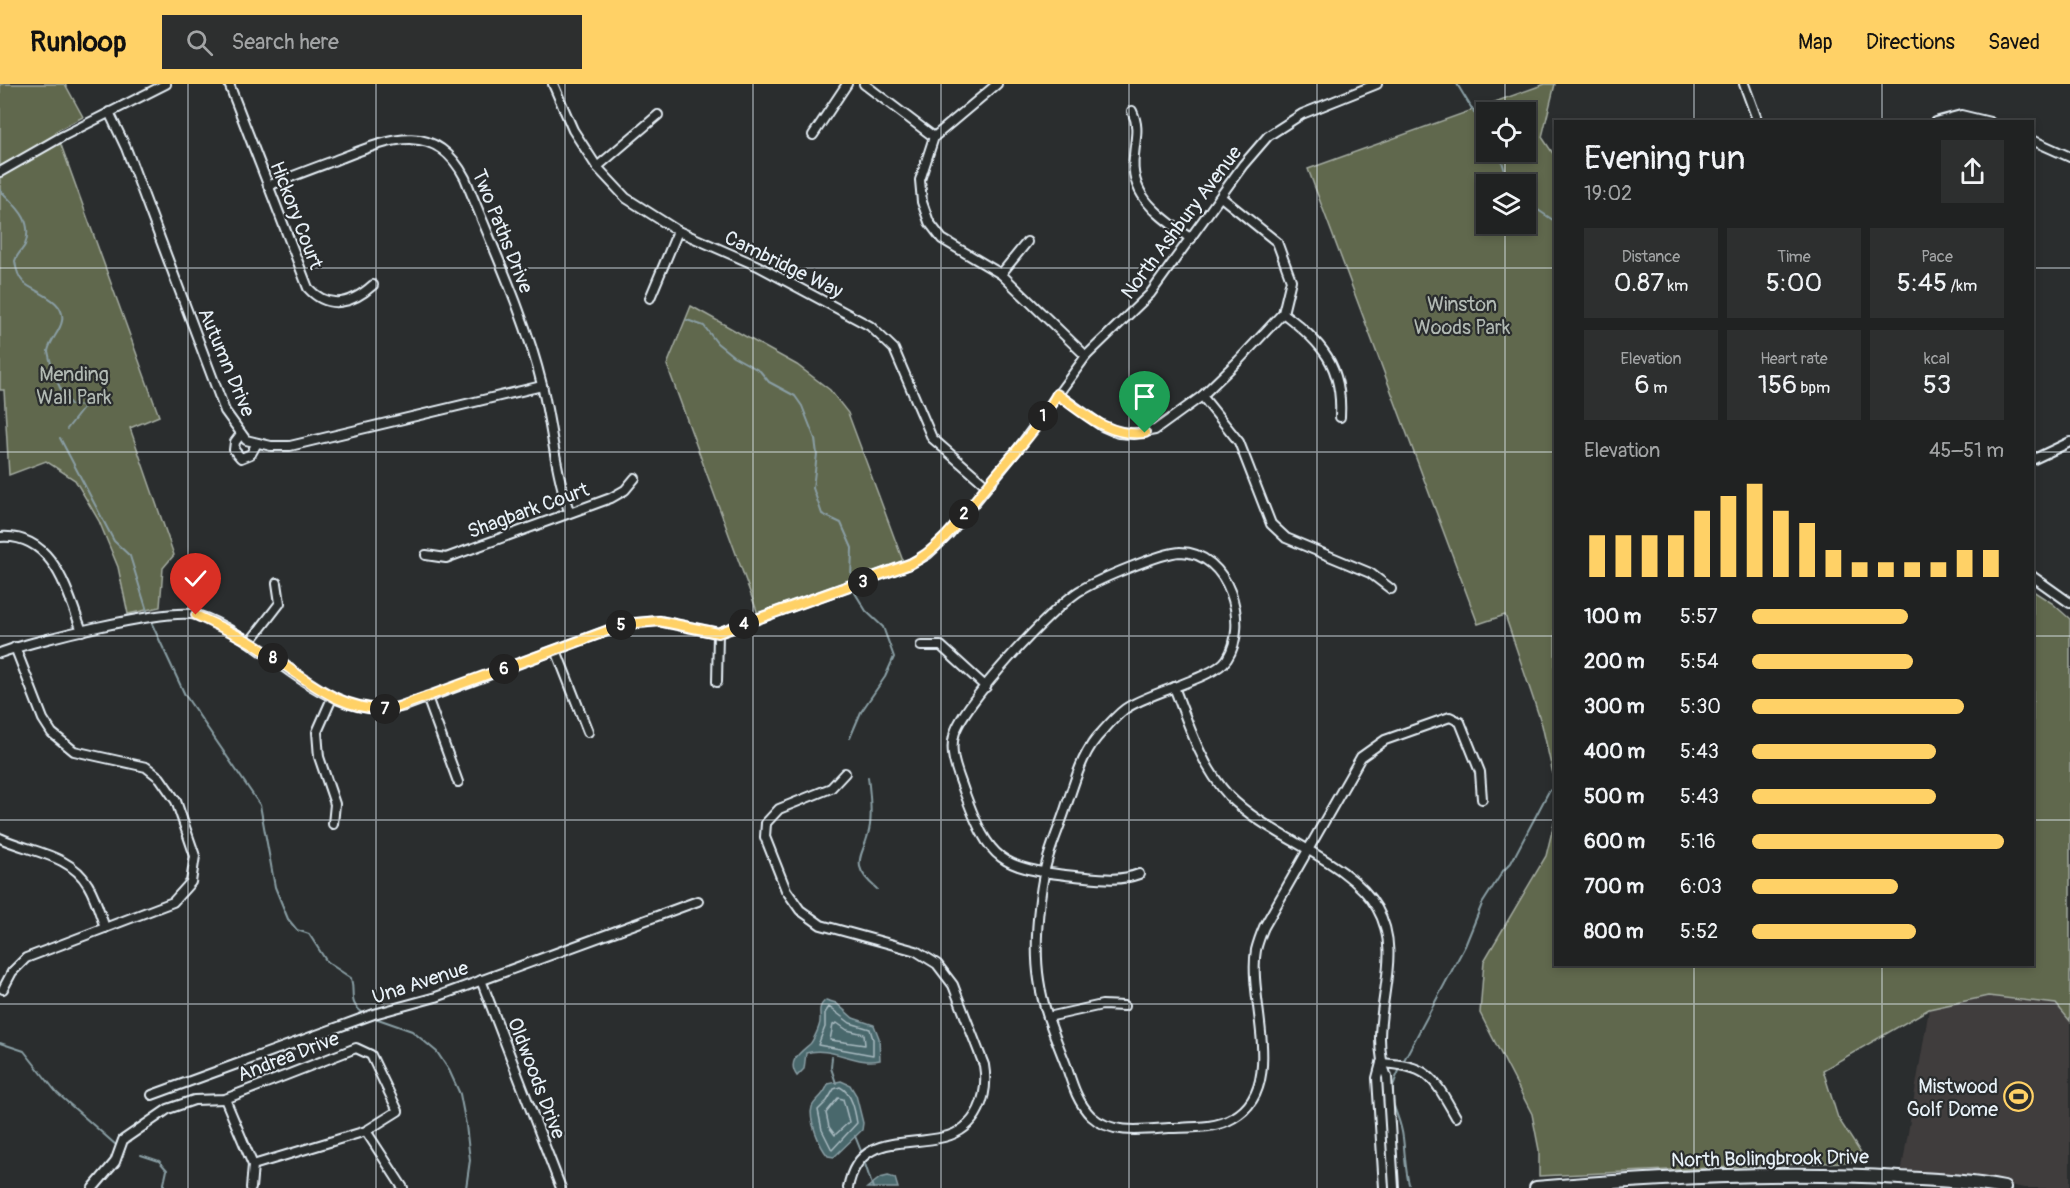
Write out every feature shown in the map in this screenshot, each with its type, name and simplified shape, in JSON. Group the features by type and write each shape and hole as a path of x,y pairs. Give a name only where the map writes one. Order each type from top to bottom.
{"main road":[{"name":"North Bolingbrook Drive","path":"1536,1188 1721,1175 1799,1173 1877,1176 1981,1184 2004,1188"}],"street":[{"path":"0,172 109,112 166,84"},
{"name":"Hickory Court","path":"229,84 303,277 312,292 330,302 344,303 356,299 373,285"},
{"name":"Cambridge Way","path":"553,84 573,130 597,167 626,198 678,231 759,266 870,326 894,349 932,438 987,486"},
{"path":"813,135 847,84"},
{"path":"864,84 934,136"},
{"path":"997,84 934,136 920,180 922,202 929,222 942,239 1001,274 1086,357"},
{"name":"North Ashbury Avenue","path":"718,633 919,560 949,534 1049,409 1057,394 1086,357 1140,305 1249,158 1282,124 1377,84"},
{"path":"1744,84 1757,120"},
{"path":"1132,111 1138,127 1133,172 1138,191 1147,205 1191,239"},
{"name":"Autumn Drive","path":"109,112 126,148 225,411 246,440 278,447 290,446 542,386"},
{"path":"597,167 658,114"},
{"path":"1942,120 1961,115 1982,120"},
{"name":"Two Paths Drive","path":"268,186 393,139 422,140 443,150 453,158 465,178 525,331 542,386 555,462 569,511"},
{"path":"2034,141 2070,157"},
{"path":"1057,394 1102,426 1118,433 1133,434 1155,429 1202,396 1283,313 1291,280 1277,242 1221,197"},
{"path":"650,298 678,231"},
{"path":"1001,274 1027,242"},
{"path":"1283,313 1310,334 1329,357 1341,392 1340,417"},
{"path":"1202,396 1239,442 1271,524 1286,538 1370,573 1391,589"},
{"path":"241,434 235,442 234,450 241,458 251,454 257,443"},
{"path":"2034,459 2070,442"},
{"name":"Shagbark Court","path":"426,555 446,558 618,494 635,478"},
{"path":"0,537 21,539 36,545 47,555 60,575 82,631"},
{"path":"1139,874 1120,880 1044,872 1016,867 995,854 980,834 953,759 953,737 962,715 1049,615 1078,591 1121,570 1179,552 1199,557 1221,572 1237,612 1235,643 1224,664 1126,709 1098,735 1084,756 1044,872 1038,977 1048,1017 1079,1100 1093,1118 1113,1127 1138,1130 1214,1125 1234,1118 1256,1098 1262,1075 1255,953 1264,927 1360,757 1385,740 1450,717 1460,722 1480,772 1482,799"},
{"path":"2034,577 2070,603"},
{"path":"250,642 280,603 278,583"},
{"path":"0,653 15,647 82,631 172,613 196,615 250,642 332,699 352,706 377,710 396,708 611,629 647,621 673,623 718,633 717,682"},
{"path":"921,646 941,646 986,687"},
{"path":"3,989 12,972 26,958 168,904 179,897 191,882 195,861 192,844 176,801 160,778 146,767 74,751 52,733 43,719 15,647"},
{"path":"556,650 588,732"},
{"path":"1174,687 1205,764 1229,795 1258,820 1353,879 1370,896 1382,917 1390,952 1379,1020 1381,1063 1377,1078 1384,1188"},
{"path":"427,697 458,782"},
{"path":"332,699 318,732 319,757 335,804 333,824"},
{"path":"845,773 831,788 779,809 766,823 765,837 786,890 800,910 821,925 916,951 937,964 954,986 984,1065 986,1078 984,1099 972,1120 946,1137 896,1142 876,1148 858,1163 848,1188"},
{"path":"0,838 62,860 75,869 88,885 105,928"},
{"name":"Una Avenue","path":"152,1095 374,1014 436,997 698,901"},
{"name":"Oldwoods Drive","path":"481,980 561,1188"},
{"path":"1048,1017 1102,1005 1124,1006"},
{"name":"Andrea Drive","path":"225,1099 356,1048 371,1055 398,1111 366,1131"},
{"path":"1381,1063 1414,1066 1428,1075 1456,1117"},
{"path":"1381,1063 1387,1077 1394,1188"},
{"path":"93,1188 115,1162 123,1140 168,1109 194,1100 225,1099 253,1165 251,1188"},
{"path":"253,1165 366,1131 403,1188"}],"shaded area":[{"path":"1988,996 2056,1004 2070,1021 2070,1188 2024,1188 1973,1177 1901,1174 1929,1009"}],"green space":[{"name":"Mending Wall Park","path":"0,84 65,84 83,117 56,131 159,416 130,428 174,555 163,568 160,607 128,614 118,567 99,521 75,480 46,461 9,475 4,390 0,390"},
{"name":"Winston Woods Park","path":"1545,84 1555,84 1542,137 1554,155 1554,779 1542,725 1505,615 1478,624 1308,169 1476,109 1476,162 1536,162 1536,102 1495,102"},
{"path":"691,306 797,365 830,390 848,413 903,561 758,614 667,365"},
{"path":"2034,592 2052,603 2070,619 2070,1021 2056,1004 1988,996 1929,1009 1823,1070 1838,1118 1866,1161 1539,1176 1539,1150 1532,1114 1480,1013 1484,961 1546,856 1554,823 1554,966 2034,966"}],"water":[{"path":"826,1000 836,1003 853,1018 874,1025 879,1038 880,1060 862,1060 815,1051 806,1053 804,1069 797,1076 793,1066 794,1061 814,1038 820,1022 820,1009"},
{"path":"841,1081 850,1085 856,1095 863,1123 862,1130 834,1157 828,1156 822,1146 813,1125 811,1112 813,1104 828,1084"},
{"path":"888,1176 895,1178 898,1188 867,1188 880,1178"}],"waterway":[{"path":"1457,84 1476,115"},
{"path":"1502,162 1506,174"},
{"path":"0,190 22,214 27,228 25,245 15,261 19,276 24,283 55,302 62,314 61,325 48,351 56,380 66,399 71,405 85,406 67,429"},
{"path":"1536,209 1554,221"},
{"path":"687,320 704,326 717,343 733,356 760,371 769,382 795,396 802,406 815,439 817,454 813,488 822,514 841,523 852,548 851,579"},
{"path":"60,438 114,541 130,556 147,611"},
{"path":"850,738 861,712 885,677 894,657 883,627 866,611 855,593"},
{"path":"152,624 185,695 260,805 275,887 288,919 297,930 309,934 327,962 351,978 354,1002 366,1015"},
{"path":"868,777 871,819 860,865 867,880 877,889"},
{"path":"1403,1062 1465,946 1482,904 1503,871 1511,863 1549,791 1554,789"},
{"path":"378,1019 412,1031 437,1052 449,1070 460,1094 466,1125 470,1160 466,1188"},
{"path":"0,1043 24,1051 57,1093 116,1145"},
{"path":"832,1057 831,1068 836,1083"},
{"path":"1399,1071 1394,1082 1392,1098 1403,1138 1409,1184"},
{"path":"855,1136 861,1151"},
{"path":"141,1155 159,1161 167,1170 163,1188"},
{"path":"864,1161 873,1188"}],"place":[{"name":"Mistwood Golf Dome","path":"2019,1097"}],"route":[{"path":"196,615 250,642 332,699 361,708 377,710 396,708 626,624 659,621 718,633 910,564 928,554 949,534 1049,409 1057,394 1102,426 1118,433 1145,433"}]}
